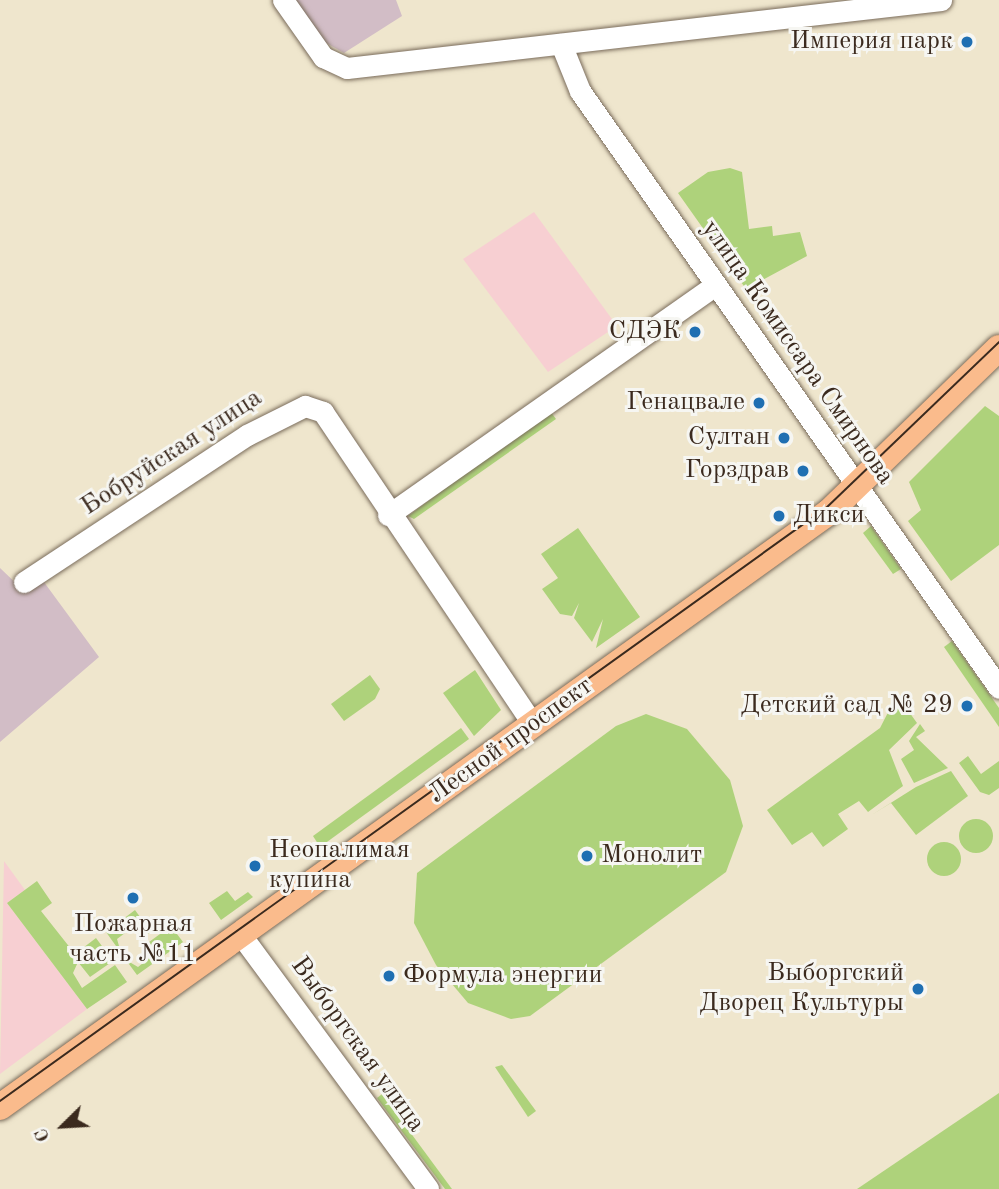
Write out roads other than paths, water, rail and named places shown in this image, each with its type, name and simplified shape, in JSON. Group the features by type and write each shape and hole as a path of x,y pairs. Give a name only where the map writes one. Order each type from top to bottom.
{"main road":[{"name":"Лесной проспект","path":"0,1107 533,725 858,487 999,348"}],"street":[{"path":"284,0 323,57 347,68 941,0"},
{"name":"улица Комиссара Смирнова","path":"561,44 580,91 714,286 999,688"},
{"path":"388,515 714,286"},
{"name":"Бобруйская улица","path":"24,582 247,436 305,406 323,412 388,515 533,725"},
{"name":"Выборгская улица","path":"241,935 428,1189"}],"tram line":[{"path":"0,1101 826,508 999,342"}],"place":[{"name":"Империя парк","path":"967,42"},
{"name":"СДЭК","path":"695,332"},
{"name":"Генацвале","path":"759,403"},
{"name":"Султан","path":"784,438"},
{"name":"Горздрав","path":"803,471"},
{"name":"Дикси","path":"779,516"},
{"name":"Детский сад № 29","path":"967,706"},
{"name":"Монолит","path":"587,856"},
{"name":"Неопалимая купина","path":"255,866"},
{"name":"Пожарная часть №11","path":"133,898"},
{"name":"Формула энергии","path":"389,976"},
{"name":"Выборгский Дворец Культуры","path":"918,989"}]}
